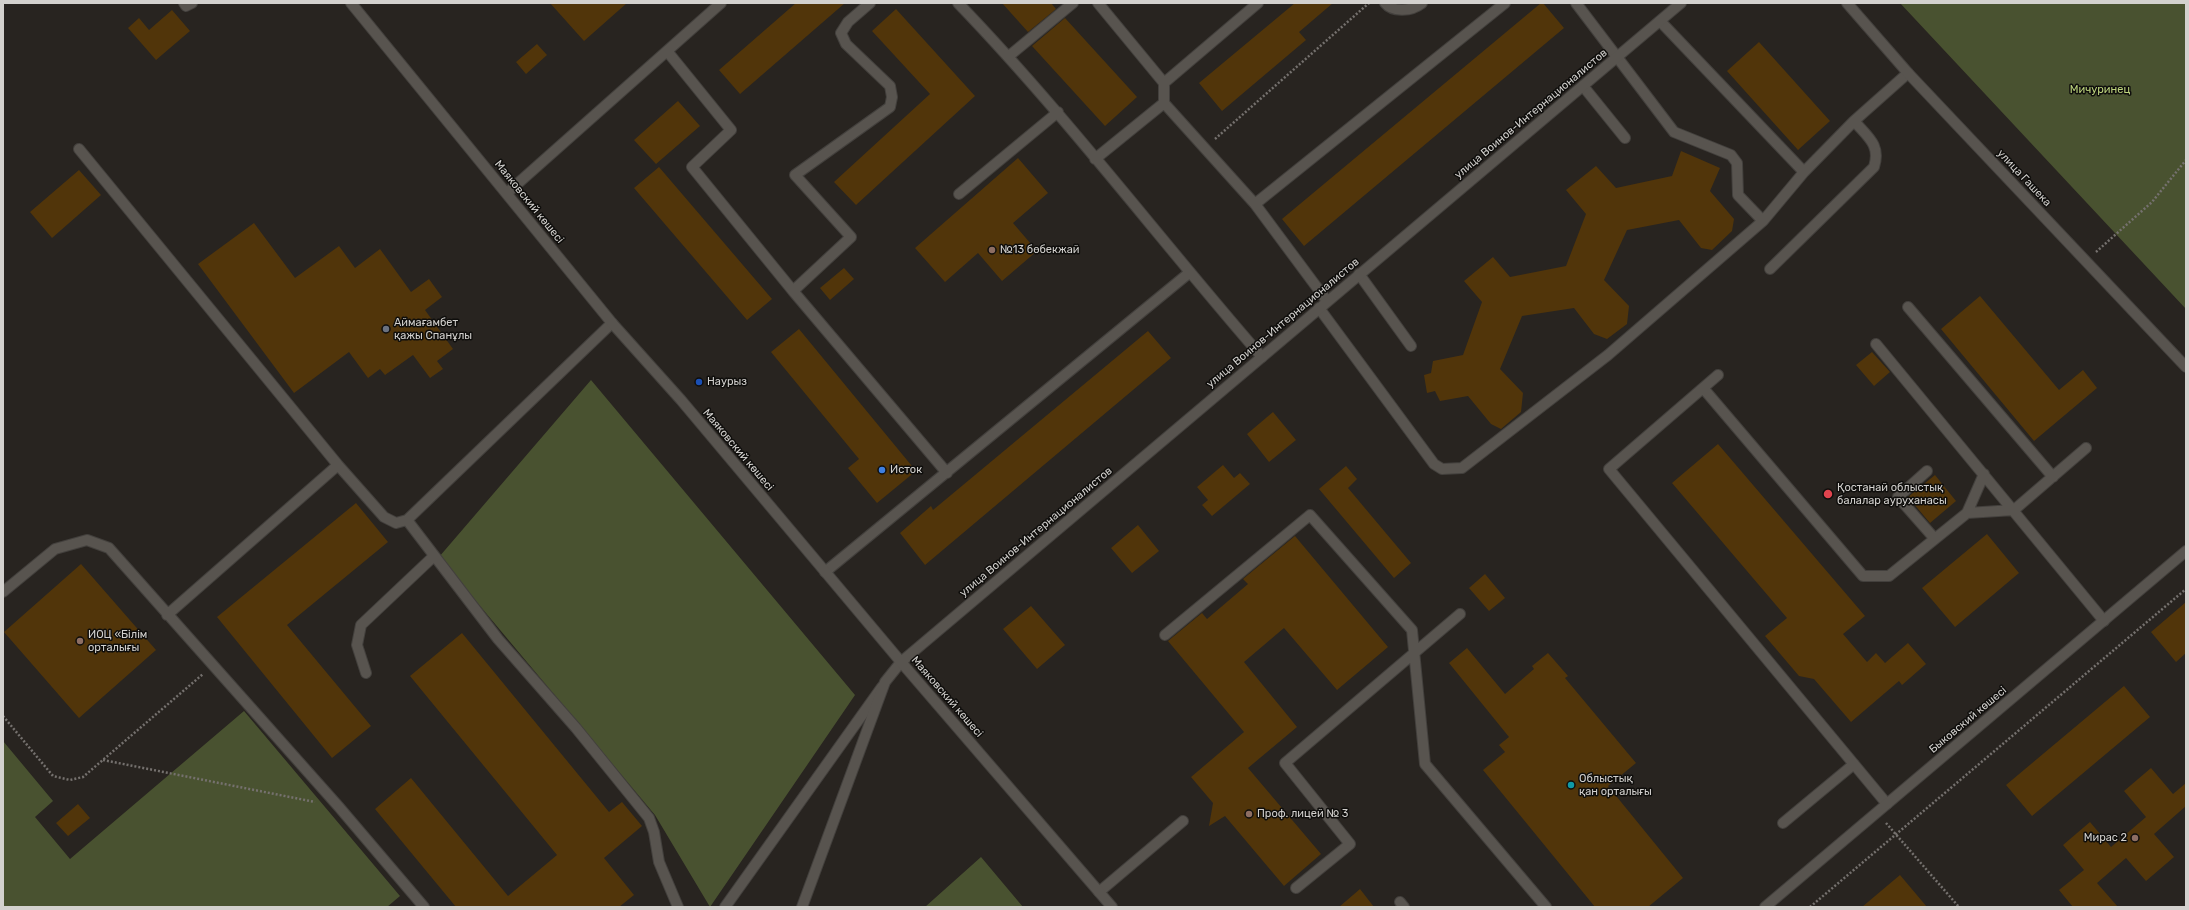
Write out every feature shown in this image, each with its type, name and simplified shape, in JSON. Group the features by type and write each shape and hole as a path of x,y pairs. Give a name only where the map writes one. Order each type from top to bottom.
{"main road":[{"path":"184,3 186,6 192,3"},
{"name":"Маяковский көшесі","path":"351,3 612,323 681,400 901,662 1112,907"},
{"path":"507,193 721,3"},
{"path":"793,291 851,237 795,175 890,106 892,97 890,86 846,44 841,33 848,22 870,3"},
{"path":"958,3 1009,56 1058,112 1094,159 1188,272 1262,357"},
{"path":"1009,56 1073,3"},
{"path":"1098,3 1164,83 1164,103 1256,204 1328,301"},
{"path":"1164,83 1258,3"},
{"path":"1385,3 1388,8 1401,10 1412,8 1422,3"},
{"path":"1256,204 1505,3"},
{"path":"1576,3 1618,56 1674,132 1731,155 1737,162 1738,195 1763,221"},
{"name":"улица Воинов-Интернационалистов","path":"725,907 885,682 901,662 1681,3"},
{"name":"улица Гашека","path":"1847,3 1908,73 2186,367"},
{"path":"1660,21 1804,172"},
{"path":"667,51 731,130 692,167 793,291 946,472"},
{"path":"1319,308 1434,464 1442,469 1452,470 1462,468 1608,355 1763,221 1804,172 1854,121 1908,73"},
{"path":"1583,86 1625,138"},
{"path":"1094,159 1164,103"},
{"path":"959,194 1058,112"},
{"path":"1770,270 1874,167 1878,157 1877,149 1854,121"},
{"path":"79,149 338,465 384,517 396,523 406,520 612,323"},
{"path":"825,572 1188,272"},
{"path":"1359,274 1411,346"},
{"path":"1908,307 2053,477"},
{"path":"1876,344 2104,621"},
{"path":"1718,375 1609,469 1887,804"},
{"path":"1703,388 1863,576 1889,576 1967,513 1984,474"},
{"path":"1967,513 2014,510 2086,448"},
{"path":"167,615 338,465"},
{"path":"1927,471 1898,497 1935,539"},
{"path":"1165,635 1310,515 1412,630 1425,764 1546,907"},
{"path":"406,520 498,638 576,728 649,818 654,832 659,862 678,907"},
{"path":"3,592 56,549 87,540 109,548 339,807 424,907"},
{"name":"Быковский көшесі","path":"1765,907 2186,551"},
{"path":"366,674 357,645 361,626 434,556"},
{"path":"1296,888 1350,844 1285,763 1460,614"},
{"path":"802,907 885,682"},
{"path":"1783,823 1854,764"},
{"path":"1099,892 1183,821"}],"path":[{"path":"1205,148 1369,3"},
{"path":"2086,261 2152,202 2186,160"},
{"path":"1810,907 2186,589"},
{"path":"3,716 54,776 70,780 83,777 206,671 215,666"},
{"path":"103,760 339,807"},
{"path":"1877,813 1959,907"}],"green space":[{"name":"Мичуринец","path":"1900,3 2186,3 2186,309"},
{"path":"591,380 855,695 710,907 655,815 439,557"},
{"path":"244,711 400,896 387,907 3,907 3,741 53,801 35,817 70,859"},
{"path":"981,857 1023,907 925,907"}],"building":[{"path":"550,3 627,3 584,41"},
{"path":"796,3 845,3 740,94 719,70"},
{"path":"1002,3 1051,3 1056,9 1028,32"},
{"path":"1295,3 1333,3 1299,32 1306,40 1222,111 1199,83"},
{"path":"1541,3 1543,3 1564,28 1304,246 1282,219"},
{"path":"896,9 975,96 856,205 834,182 930,94 872,31"},
{"path":"172,10 190,31 156,60 128,28 139,18 149,30"},
{"path":"1065,18 1137,97 1105,126 1032,46"},
{"path":"1759,42 1830,121 1798,150 1727,71"},
{"path":"537,44 547,55 526,74 516,62"},
{"path":"678,101 700,126 656,164 634,140"},
{"path":"1681,151 1720,168 1710,191 1734,219 1732,231 1712,250 1701,248 1679,220 1627,230 1604,280 1629,306 1627,324 1607,339 1594,334 1574,308 1522,316 1500,369 1523,393 1521,412 1501,429 1491,424 1468,396 1440,401 1435,391 1427,393 1424,375 1431,373 1433,361 1463,355 1482,302 1464,281 1493,257 1510,277 1566,266 1586,214 1566,190 1596,166 1616,188 1672,176"},
{"path":"1018,158 1048,193 1013,223 1037,251 1002,281 978,253 945,282 915,248"},
{"path":"659,167 772,299 747,320 634,188"},
{"path":"79,170 101,195 52,238 30,212"},
{"path":"254,223 295,278 339,246 355,268 380,249 411,292 429,279 442,297 425,310 453,349 437,361 443,369 430,378 413,355 385,375 380,369 368,378 349,352 294,393 198,264"},
{"path":"844,268 854,279 830,300 820,288"},
{"path":"1980,296 2059,390 2083,370 2097,388 2034,441 1941,329"},
{"path":"799,329 916,471 877,503 848,468 859,459 771,352"},
{"path":"1148,331 1171,358 925,565 900,533 931,506 933,510"},
{"path":"1872,352 1890,372 1874,386 1856,365"},
{"path":"1273,412 1296,440 1269,462 1247,434"},
{"path":"1718,444 1865,616 1843,634 1867,662 1876,653 1885,663 1908,643 1926,664 1902,685 1899,681 1851,722 1814,679 1799,676 1765,636 1787,618 1672,483"},
{"path":"1223,465 1234,478 1240,473 1250,484 1212,516 1202,505 1208,500 1197,487"},
{"path":"1346,466 1357,479 1348,488 1411,563 1394,578 1319,489"},
{"path":"1935,475 1956,501 1930,523 1908,497"},
{"path":"356,503 388,542 287,625 371,726 332,758 217,617"},
{"path":"1138,525 1159,551 1132,573 1111,548"},
{"path":"1987,534 2019,573 1955,627 1922,588"},
{"path":"1295,536 1388,647 1337,690 1284,628 1244,662 1297,727 1248,768 1321,854 1284,886 1225,816 1209,826 1213,803 1191,777 1244,732 1168,641 1202,613 1207,619 1248,584 1243,579"},
{"name":"ИОЦ «Білім орталығы","path":"81,564 156,650 79,718 4,632"},
{"path":"1485,574 1505,598 1489,611 1469,588"},
{"path":"2186,602 2186,653 2176,662 2151,632"},
{"path":"1031,606 1065,645 1037,669 1003,629"},
{"path":"462,633 609,812 622,802 642,826 604,858 634,895 619,907 456,907 375,809 411,778 508,896 557,855 410,676"},
{"name":"Облыстық қан орталығы","path":"1467,648 1505,694 1534,669 1532,666 1548,653 1568,676 1565,678 1636,763 1608,786 1683,878 1648,907 1595,907 1483,770 1505,752 1499,745 1509,737 1449,663"},
{"path":"2124,686 2150,717 2032,816 2006,785"},
{"path":"2151,768 2173,794 2186,783 2186,806 2154,834 2174,857 2146,881 2126,858 2097,883 2118,907 2073,907 2059,890 2084,870 2063,845 2090,822 2111,847 2146,817 2124,791"},
{"path":"78,804 90,818 68,836 56,823"},
{"path":"1900,875 1927,907 1862,907"},
{"path":"1360,889 1374,907 1339,907"}],"place":[{"name":"№13 бөбекжай","path":"992,250"},
{"name":"Аймағамбет қажы Спанұлы","path":"386,329"},
{"name":"Наурыз","path":"699,382"},
{"name":"Исток","path":"882,470"},
{"name":"Қостанай облыстық балалар ауруханасы","path":"1828,494"},
{"name":"ИОЦ «Білім орталығы","path":"80,641"},
{"name":"Облыстық қан орталығы","path":"1571,785"},
{"name":"Проф. лицей № 3","path":"1249,814"},
{"name":"Мирас 2","path":"2135,838"}]}
